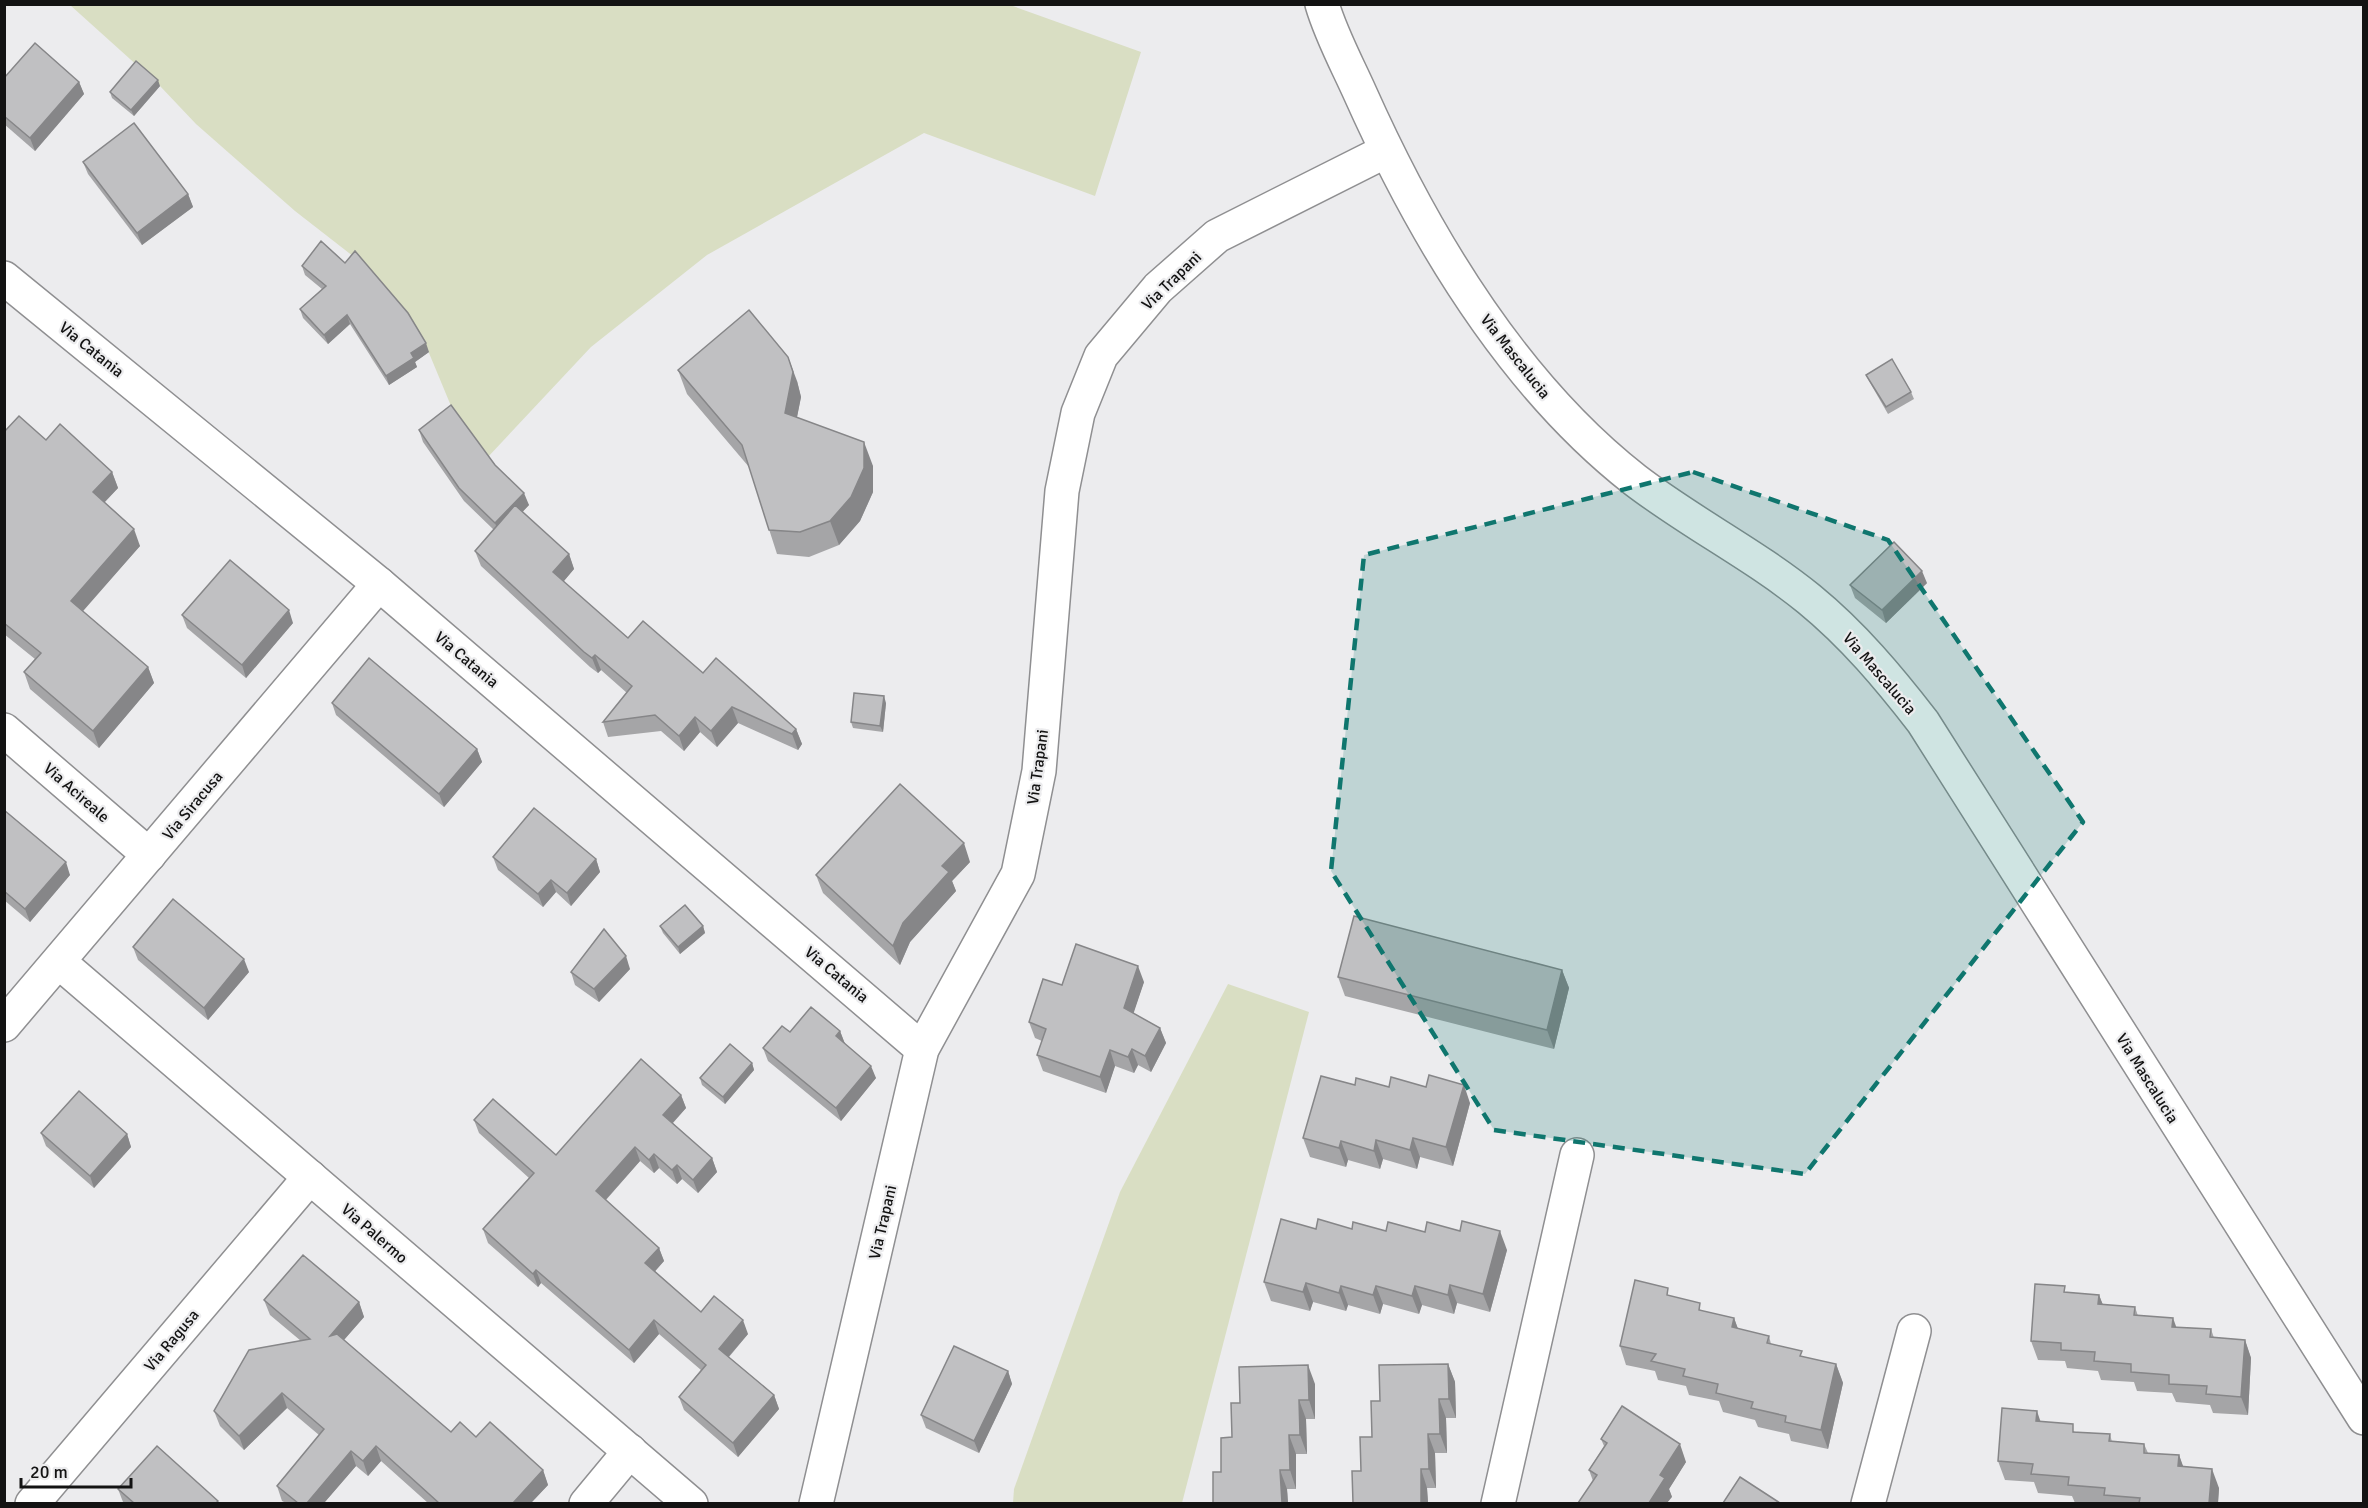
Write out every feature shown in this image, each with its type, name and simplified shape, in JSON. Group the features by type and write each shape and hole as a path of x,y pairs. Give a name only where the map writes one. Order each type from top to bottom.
{"street":[{"name":"Via Mascalucia","path":"1322,4 1386,151 1471,298 1536,385 1588,441 1637,481 1809,599 1849,635 1887,675 1929,732 2364,1419"},
{"name":"Via Trapani","path":"816,1503 922,1048 1018,874 1040,771 1062,491 1078,413 1101,356 1158,288 1217,236 1386,151"},
{"name":"Via Catania","path":"4,278 379,584 922,1048"},
{"name":"Via Siracusa","path":"4,1025 379,584"},
{"name":"Via Acireale","path":"4,730 150,855"},
{"name":"Via Palermo","path":"59,962 691,1503"},
{"path":"1498,1503 1577,1155"},
{"name":"Via Ragusa","path":"32,1503 310,1177"},
{"path":"1868,1503 1914,1331"},
{"path":"586,1503 630,1451"}],"highlighted area":[{"path":"1693,472 1888,540 2083,822 1805,1174 1494,1130 1331,871 1364,555"}],"green space":[{"path":"70,5 1010,5 1141,52 1095,196 924,133 707,255 591,347 487,458 456,418 429,353 411,321 358,260 295,211 196,124 160,86"},
{"path":"1228,984 1309,1012 1182,1503 1013,1503 1014,1489 1120,1192"}],"building":[{"path":"35,43 79,82 30,138 4,116 4,78"},
{"path":"136,61 158,80 131,110 110,92"},
{"path":"134,123 188,194 137,233 83,162"},
{"path":"321,241 345,263 355,251 408,313 426,343 411,353 414,358 386,376 347,315 324,335 300,309 326,286 302,266"},
{"path":"749,310 788,357 793,372 785,413 864,442 864,468 851,497 830,521 800,532 769,530 742,445 678,370"},
{"path":"1892,359 1911,392 1886,407 1866,375"},
{"path":"451,405 495,465 524,493 495,523 459,488 419,430"},
{"path":"19,416 46,440 60,424 112,472 93,492 134,529 71,601 148,667 93,731 24,672 41,653 4,623 4,432"},
{"path":"515,505 569,554 553,572 628,638 643,621 703,673 716,658 796,729 792,734 732,707 711,731 695,717 679,736 655,715 603,722 632,686 595,655 592,658 584,652 475,551"},
{"path":"1894,542 1922,571 1882,610 1850,585"},
{"path":"230,560 289,610 242,665 182,615"},
{"path":"369,658 477,749 439,794 332,703"},
{"path":"854,693 884,696 880,726 851,722"},
{"path":"900,784 964,843 942,866 949,872 903,923 893,946 816,875"},
{"path":"534,808 596,859 567,893 551,880 538,894 493,857"},
{"path":"4,810 66,862 25,909 4,891"},
{"path":"173,899 244,959 204,1008 133,947"},
{"path":"685,905 703,926 678,947 660,926"},
{"path":"1354,916 1562,970 1547,1030 1338,977"},
{"path":"604,929 626,956 594,989 571,972"},
{"path":"1076,944 1138,966 1124,1008 1160,1028 1145,1056 1132,1049 1128,1057 1110,1050 1100,1077 1037,1055 1046,1029 1029,1022 1043,979 1062,985"},
{"path":"811,1007 840,1031 836,1036 871,1066 836,1108 763,1048 782,1026 790,1032"},
{"path":"730,1044 752,1063 723,1097 700,1078"},
{"path":"641,1059 681,1095 663,1115 712,1158 693,1180 677,1165 672,1170 654,1154 649,1160 635,1147 596,1191 659,1248 645,1263 701,1312 714,1296 743,1320 719,1349 774,1395 733,1443 679,1397 706,1365 654,1320 629,1350 536,1270 533,1274 483,1229 534,1173 474,1120 493,1099 556,1155"},
{"path":"1429,1075 1464,1085 1446,1147 1413,1138 1410,1150 1376,1140 1374,1151 1341,1141 1339,1148 1303,1138 1321,1076 1355,1085 1356,1078 1389,1087 1391,1077 1426,1087"},
{"path":"79,1091 127,1134 90,1176 41,1133"},
{"path":"1281,1219 1316,1229 1318,1219 1352,1229 1353,1222 1386,1231 1388,1222 1425,1232 1427,1222 1460,1231 1462,1221 1500,1231 1483,1294 1450,1285 1448,1295 1415,1286 1412,1296 1376,1286 1373,1295 1341,1286 1339,1293 1306,1283 1303,1292 1264,1282"},
{"path":"303,1255 359,1302 330,1336 337,1334 451,1432 460,1422 476,1437 490,1422 543,1470 513,1503 439,1503 376,1446 363,1461 351,1451 307,1503 298,1503 277,1486 324,1429 282,1393 239,1436 214,1411 249,1350 310,1339 264,1300"},
{"path":"1635,1280 1668,1288 1667,1295 1700,1303 1699,1310 1734,1318 1732,1327 1769,1336 1767,1343 1802,1351 1800,1356 1836,1364 1821,1430 1785,1422 1786,1416 1751,1408 1753,1402 1716,1393 1718,1384 1683,1376 1685,1369 1651,1361 1656,1354 1620,1346"},
{"path":"2035,1284 2065,1286 2064,1292 2099,1295 2098,1304 2135,1307 2134,1315 2173,1318 2172,1327 2211,1329 2210,1337 2245,1340 2241,1397 2206,1394 2207,1386 2169,1384 2169,1375 2131,1372 2131,1364 2094,1361 2095,1352 2061,1350 2061,1343 2031,1341"},
{"path":"954,1346 1008,1371 974,1441 921,1415"},
{"path":"1448,1364 1449,1399 1439,1399 1440,1434 1428,1434 1429,1469 1421,1469 1421,1503 1353,1503 1352,1471 1361,1471 1360,1437 1372,1437 1371,1401 1380,1401 1379,1365"},
{"path":"1308,1365 1309,1400 1299,1400 1300,1435 1289,1435 1290,1470 1280,1470 1282,1503 1213,1503 1213,1472 1221,1472 1221,1438 1232,1437 1231,1403 1240,1403 1239,1367"},
{"path":"1622,1406 1680,1444 1660,1475 1665,1478 1649,1503 1578,1503 1597,1475 1589,1470 1607,1443 1601,1439"},
{"path":"2002,1408 2037,1411 2036,1421 2073,1424 2073,1432 2110,1434 2109,1441 2144,1444 2144,1453 2179,1455 2178,1466 2212,1469 2209,1503 2139,1503 2140,1498 2104,1495 2105,1488 2068,1485 2069,1477 2031,1474 2033,1464 1998,1461"},
{"path":"157,1446 218,1501 216,1503 134,1503 118,1489"},
{"path":"1740,1477 1780,1503 1723,1503"}]}
